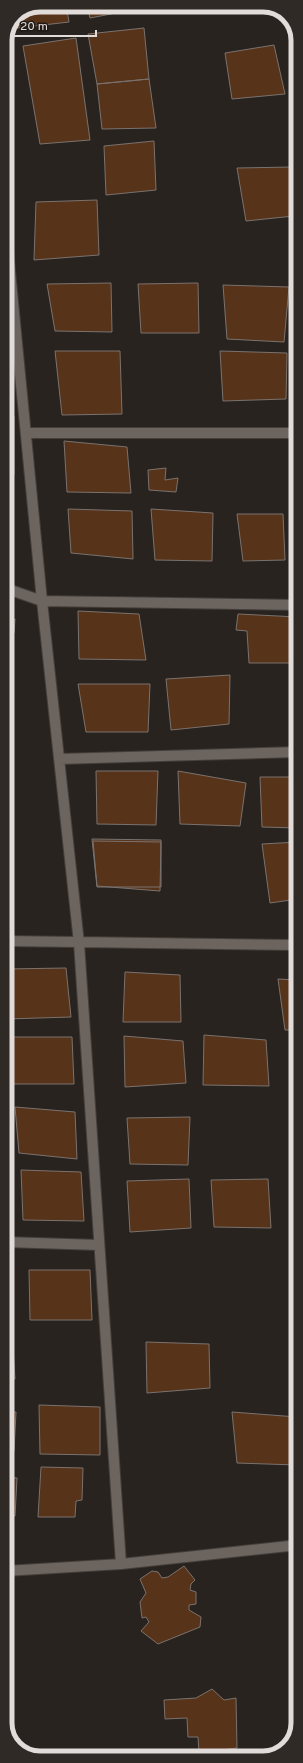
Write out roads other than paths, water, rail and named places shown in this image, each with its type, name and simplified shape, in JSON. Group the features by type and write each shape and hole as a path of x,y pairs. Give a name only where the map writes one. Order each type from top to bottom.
{"street":[{"path":"12,290 42,601 79,943 121,1564"},
{"path":"26,433 291,433"},
{"path":"12,590 42,601 291,605"},
{"path":"59,759 291,752"},
{"path":"12,941 291,945"},
{"path":"12,1242 99,1245"},
{"path":"12,1571 121,1564 291,1546"}]}
